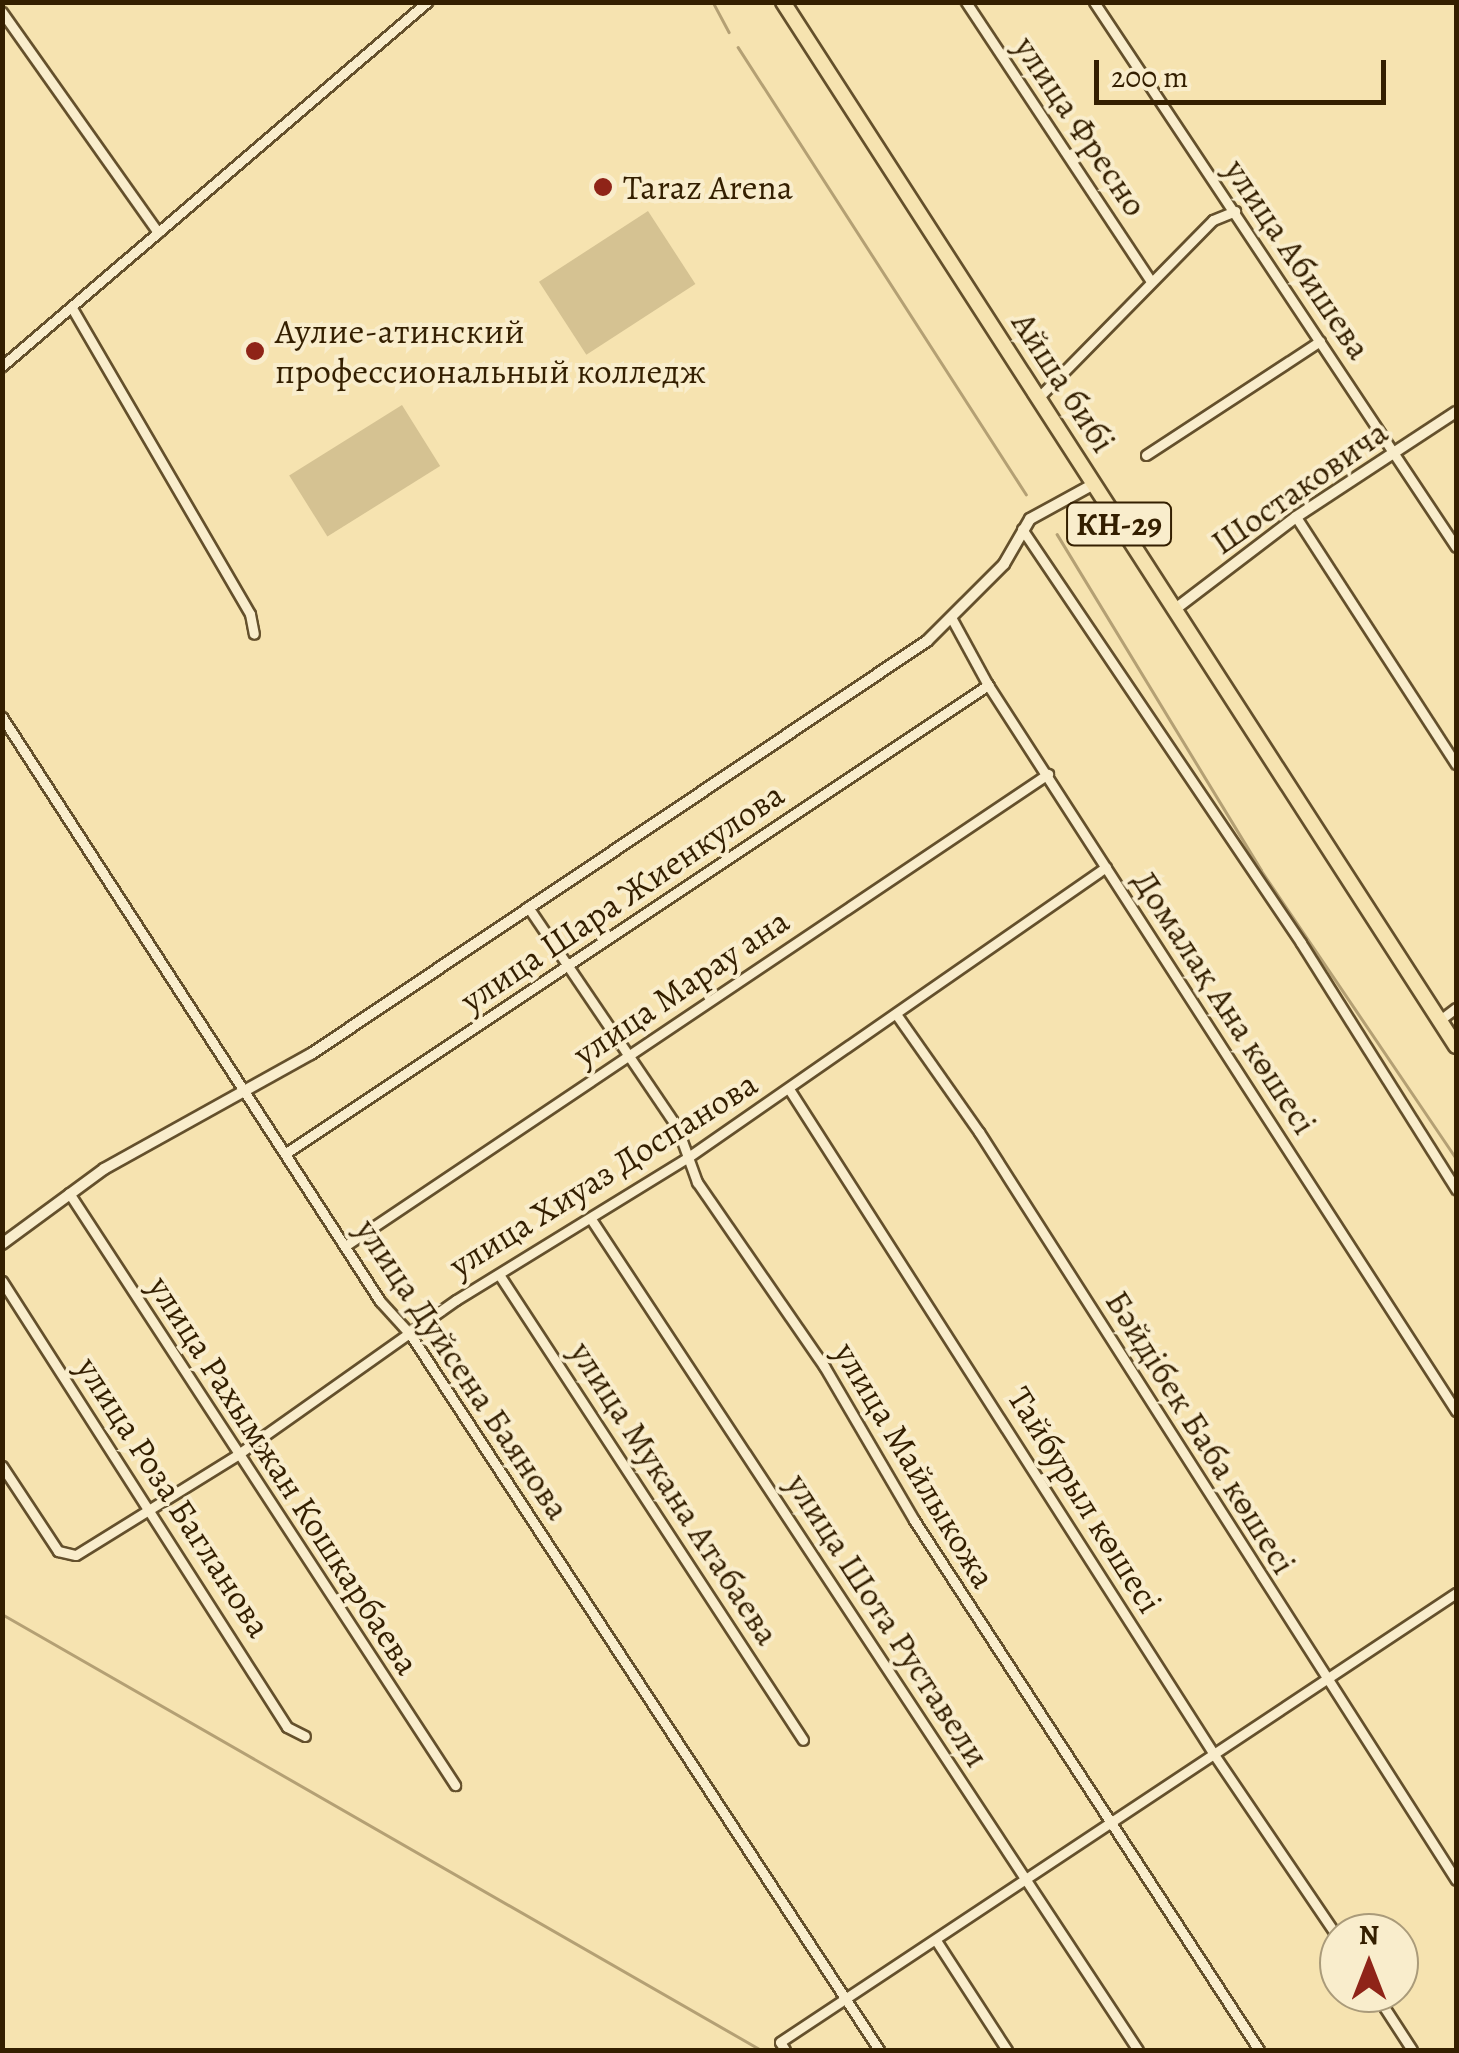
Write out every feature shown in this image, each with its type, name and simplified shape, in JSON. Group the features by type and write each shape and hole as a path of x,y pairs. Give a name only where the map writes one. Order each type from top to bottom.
{"main road":[{"name":"Айша бибі","path":"783,2 1456,1046"}],"street":[{"path":"2,366 427,2"},
{"name":"улица Фресно","path":"966,2 1151,281"},
{"name":"улица Абишева","path":"1094,2 1456,547"},
{"path":"2,12 158,232"},
{"path":"1039,398 1213,220 1235,210"},
{"path":"72,308 250,614 254,634"},
{"path":"1146,455 1320,341"},
{"name":"Шостаковича","path":"1174,610 1296,517 1456,412"},
{"path":"2,1244 69,1193 248,1091 528,907 952,619 1004,564 1030,519 1094,484"},
{"path":"1296,517 1456,764"},
{"path":"1022,529 1301,943 1456,1189"},
{"name":"Домалақ Ана көшесі","path":"952,619 988,686 1456,1411"},
{"name":"улица Шара Жиенкулова","path":"286,1154 988,686"},
{"name":"улица Дуйсена Баянова","path":"2,717 345,1246 410,1334 880,2050"},
{"name":"улица Марау ана","path":"345,1246 1048,774"},
{"name":"улица Хиуаз Доспанова","path":"2,1466 58,1551 76,1555 238,1455 410,1334 687,1158 1106,867"},
{"name":"улица Майлыкожа","path":"528,907 677,1127 687,1158 1259,2050"},
{"path":"1440,1020 1456,1008"},
{"name":"Бәйдібек Баба көшесі","path":"896,1014 980,1132 1456,1880"},
{"name":"Тайбурыл көшесі","path":"789,1088 1215,1756 1321,1913"},
{"name":"улица Рахымжан Кошкарбаева","path":"69,1193 455,1785"},
{"name":"улица Шота Руставели","path":"592,1219 1024,1884 1138,2050"},
{"name":"улица Мукана Атабаева","path":"500,1276 804,1740"},
{"name":"улица Роза Багланова","path":"2,1281 287,1727 304,1736"},
{"path":"782,2046 1456,1594"},
{"path":"936,1942 1007,2050"},
{"path":"1388,2013 1412,2050"}],"shaded area":[{"path":"648,211 695,284 586,355 539,282"},
{"path":"402,405 440,466 327,537 289,475"}],"waterway":[{"path":"713,2 729,32"},
{"path":"738,47 1026,494"},
{"path":"1057,534 1261,870 1456,1158"},
{"path":"2,1614 761,2050"}],"place":[{"name":"Taraz Arena","path":"603,187"},
{"name":"Аулие-атинский профессиональный колледж","path":"255,351"}]}
